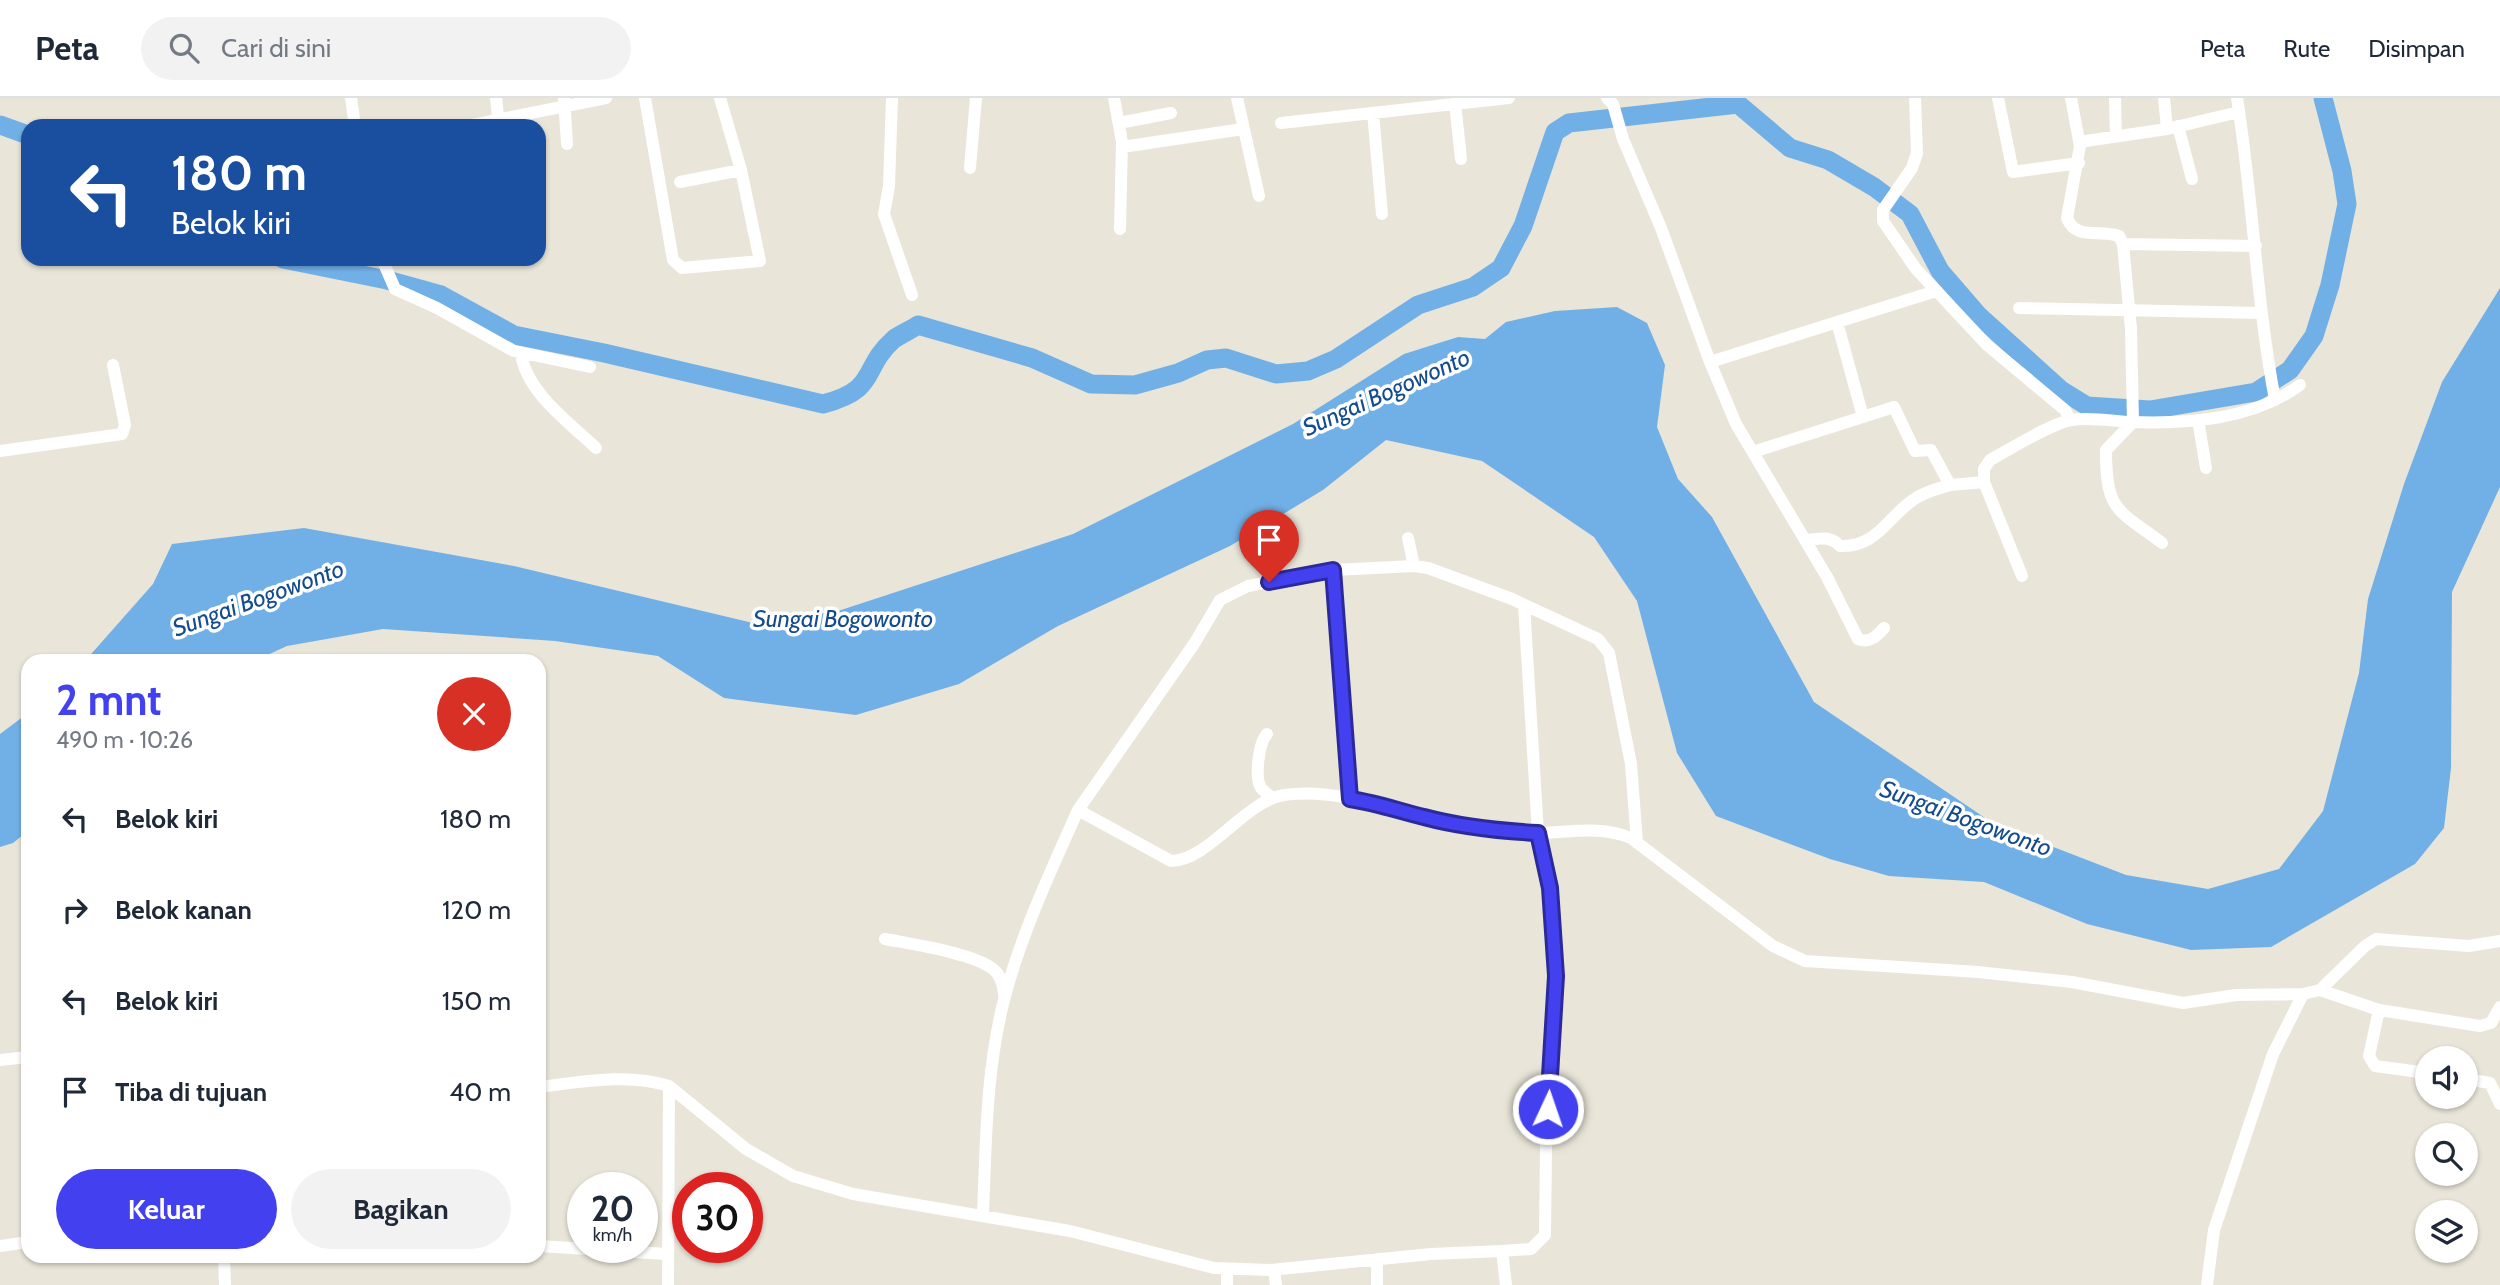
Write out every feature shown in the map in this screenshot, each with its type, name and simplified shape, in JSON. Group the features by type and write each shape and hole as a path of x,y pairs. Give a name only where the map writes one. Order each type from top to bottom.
{"street":[{"path":"351,98 354,119"},
{"path":"496,98 498,119"},
{"path":"511,119 564,102 606,98"},
{"path":"645,98 676,265 760,261 741,170 720,98"},
{"path":"892,98 889,186 884,214 912,295"},
{"path":"970,168 976,98"},
{"path":"1114,98 1122,147 1120,229"},
{"path":"1237,98 1242,130 1259,196"},
{"path":"1281,123 1478,99 1509,98"},
{"path":"1607,98 1615,111 1620,130 1661,228 1710,362 1736,424 1806,540 1858,639 1867,641 1876,637 1884,628"},
{"path":"1915,98 1917,153 1912,168 1883,209 1885,226 1916,269 1987,345 2065,410 2070,420"},
{"path":"1998,98 2013,172 2079,163"},
{"path":"2071,98 2079,142 2079,163 2067,218 2071,228 2079,233 2110,233 2119,236 2123,244 2129,312 2133,419 2106,450 2109,489 2116,509 2162,543"},
{"path":"2115,98 2116,136"},
{"path":"2164,98 2192,180"},
{"path":"2237,98 2268,365 2275,400"},
{"path":"564,102 567,144"},
{"path":"1455,103 1461,159"},
{"path":"2079,142 2173,128 2239,112"},
{"path":"1119,123 1171,113"},
{"path":"1373,113 1382,214"},
{"path":"1122,147 1242,130"},
{"path":"680,182 741,170"},
{"path":"2123,244 2256,246"},
{"path":"385,266 395,289 521,354 590,367"},
{"path":"1710,362 1936,291"},
{"path":"2019,308 2262,313"},
{"path":"1837,322 1864,417"},
{"path":"521,354 525,372 533,385 596,448"},
{"path":"0,451 122,434 125,425 113,365"},
{"path":"2022,576 1984,482 1984,469 1990,460 2070,420 2198,420 2250,410 2275,400 2300,385"},
{"path":"1753,452 1894,407 1915,451 1931,450 1950,485"},
{"path":"2198,420 2206,468"},
{"path":"1806,540 1834,539 1840,546 1856,547 1879,532 1911,501 1950,485 1984,482"},
{"path":"1408,538 1414,566"},
{"path":"983,1214 985,1128 1004,1001 1024,930 1078,810 1194,644 1220,600 1248,586 1333,570 1414,566 1470,582 1598,639 1609,653 1630,764 1637,843"},
{"path":"1333,570 1350,799"},
{"path":"546,1086 630,1079 669,1086 746,1149 793,1176 853,1194 983,1214 1070,1231 1227,1270 1274,1270 1377,1259 1531,1249 1545,1235 1548,1218 1546,1149 1556,976 1550,888 1538,833 1524,605"},
{"path":"1267,734 1262,744 1259,781 1262,788 1273,798"},
{"path":"1078,810 1162,857 1181,861 1273,798 1300,795 1382,803 1425,818 1470,827 1538,833 1614,831 1637,843 1773,946 1805,961 1978,972 2072,982 2183,1003 2236,995 2303,994 2320,990 2365,946 2376,939 2469,946 2500,941"},
{"path":"884,939 963,957 991,967 1002,981 1004,1001"},
{"path":"2320,990 2379,1010 2486,1026 2491,1023 2500,1007"},
{"path":"2207,1285 2214,1230 2273,1054 2303,994"},
{"path":"2379,1010 2369,1056 2375,1066 2415,1071"},
{"path":"0,1060 21,1058"},
{"path":"2478,1081 2490,1083 2500,1104"},
{"path":"668,1285 669,1086"},
{"path":"0,1246 21,1243"},
{"path":"546,1246 667,1254"},
{"path":"1502,1251 1506,1285"},
{"path":"1377,1259 1377,1285"},
{"path":"223,1263 225,1285"},
{"path":"1227,1270 1227,1285"},
{"path":"1274,1270 1276,1285"}],"water":[{"name":"Sungai Bogowonto","path":"2500,288 2500,487 2452,592 2451,768 2444,828 2415,864 2271,947 2191,950 2087,924 1984,882 1889,876 1830,859 1716,816 1677,753 1637,601 1594,537 1482,461 1386,440 1323,490 1230,546 1058,626 959,684 856,715 724,698 658,656 555,641 383,629 287,646 269,654 91,654 153,584 172,544 304,528 514,566 753,623 838,611 1073,534 1293,424 1404,354 1458,337 1485,339 1506,322 1555,311 1617,307 1647,323 1665,365 1657,427 1678,479 1712,517 1814,702 1994,824 2126,875 2208,889 2279,869 2323,811 2359,673 2368,599 2404,484 2442,382"},
{"path":"21,718 21,837 13,843 0,847 0,734"}],"waterway":[{"path":"318,266 387,280 441,295 514,335 823,404 841,398 862,385 894,339 918,325 1032,358 1091,384 1135,385 1178,373 1207,360 1226,358 1276,374 1308,371 1336,359 1418,305 1473,287 1501,268 1523,226 1555,132 1569,123 1738,104 1790,148 1828,160 1874,187 1910,214 1940,271 1978,315 2061,390 2087,406 2150,410 2256,392 2290,370 2314,336 2330,285 2347,204 2342,171 2323,98"},
{"path":"0,125 21,132"}],"route":[{"path":"1269,582 1333,570 1350,799 1382,803 1425,818 1470,827 1538,833 1550,888 1556,976 1548,1109"}]}
